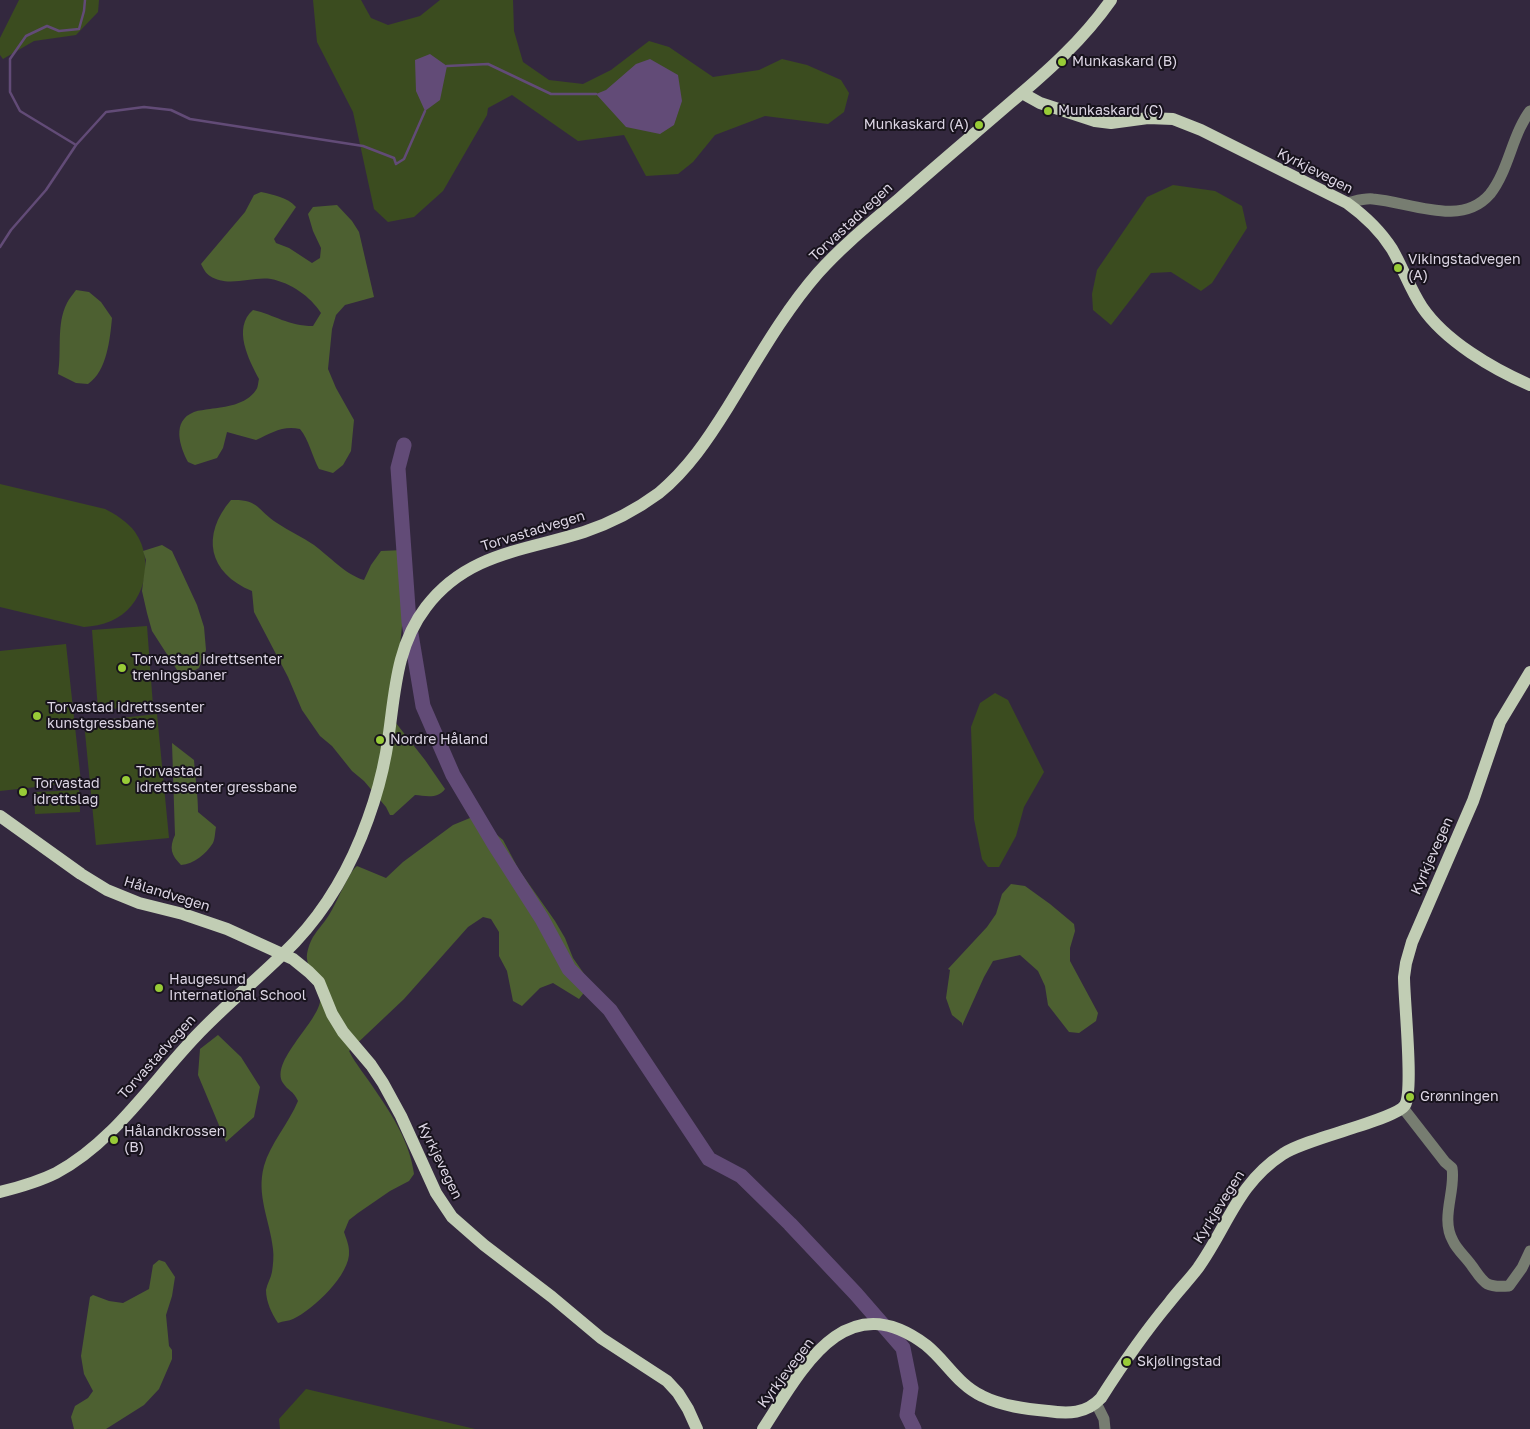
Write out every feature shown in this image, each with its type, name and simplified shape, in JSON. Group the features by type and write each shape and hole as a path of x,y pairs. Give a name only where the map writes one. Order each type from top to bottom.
{"main road":[{"name":"Torvastadvegen","path":"0,1192 28,1185 57,1172 96,1145 197,1034 282,955 304,931 330,896 361,839 376,799 401,655 411,629 429,602 446,585 480,562 500,554 573,536 608,524 629,513 678,476 701,448 787,314 819,272 864,228 1022,93 1076,43 1106,2"},
{"name":"Kyrkjevegen","path":"1022,93 1040,103 1095,121 1111,123 1148,118 1173,119 1201,130 1347,203 1380,233 1392,250 1422,307 1444,331 1489,364 1530,385"},
{"name":"Kyrkjevegen","path":"763,1429 798,1376 820,1350 836,1335 846,1329 868,1324 889,1326 908,1334 932,1351 963,1384 981,1396 1019,1407 1060,1413 1075,1413 1084,1410 1096,1403 1145,1333 1198,1268 1240,1196 1258,1173 1294,1147 1377,1120 1396,1113 1403,1108 1407,1100 1408,1079 1404,977 1412,942 1474,800 1500,722 1530,672"},
{"name":"Hålandvegen","path":"0,816 81,874 107,890 139,903 215,924 282,955"},
{"name":"Kyrkjevegen","path":"282,955 299,962 319,982 332,1014 343,1032 371,1065 383,1083 401,1116 436,1193 452,1217 484,1245 552,1297 601,1338 667,1381 678,1393 688,1409 697,1429"}],"street":[{"path":"1347,203 1371,199 1446,212 1470,209 1489,194 1503,171 1514,141 1530,111"},
{"path":"1403,1108 1445,1162 1452,1168 1453,1180 1448,1208 1452,1240 1485,1284 1500,1287 1509,1286 1522,1268 1530,1251"},
{"path":"1096,1403 1104,1419 1105,1429"}],"green space":[{"path":"19,0 99,0 98,12 76,35 34,41 3,59 0,55 0,38"},
{"path":"313,0 361,0 371,18 388,25 420,16 440,0 513,0 514,31 523,62 549,80 583,84 611,70 649,41 669,47 713,77 759,70 782,59 807,65 841,80 849,93 844,112 828,124 765,116 715,135 693,162 678,174 646,176 624,135 578,141 512,95 488,108 487,115 443,191 414,217 388,222 374,209 353,112 317,42"},
{"path":"1173,185 1215,191 1242,206 1247,228 1212,283 1201,291 1171,272 1151,273 1111,325 1093,310 1092,294 1097,270 1147,197"},
{"path":"261,192 275,195 296,207 274,239 276,243 289,248 312,263 320,258 321,248 308,214 313,207 337,205 352,221 359,232 374,297 345,305 336,315 332,329 328,369 336,388 354,420 351,451 343,465 333,473 319,469 306,438 300,429 283,429 256,440 227,432 223,448 217,458 195,465 188,462 180,442 180,428 187,416 196,411 229,406 241,402 252,395 257,389 259,379 247,354 243,335 247,317 253,310 304,326 313,326 321,313 306,296 286,284 271,279 224,281 207,274 201,264 245,212 254,195"},
{"path":"76,290 89,292 101,302 112,318 109,345 103,363 88,384 76,383 58,374 60,329 67,303"},
{"path":"0,484 105,509 129,525 141,544 145,557 143,583 139,595 132,605 111,621 84,627 0,607"},
{"path":"231,500 253,503 270,518 314,545 344,570 357,578 364,580 371,565 381,551 404,550 402,574 404,597 407,596 392,718 445,789 442,792 432,796 415,795 393,815 390,815 386,807 364,781 352,771 332,746 320,736 302,710 288,677 254,612 252,591 237,583 218,564 214,552 215,526 221,513"},
{"path":"162,545 172,551 197,605 204,627 206,650 199,668 192,672 179,673 152,631 147,613 142,591 146,560 143,551"},
{"name":"Torvastad idrettsenter treningsbaner","path":"147,626 153,706 98,710 92,630"},
{"name":"Torvastad idrettssenter kunstgressbane","path":"66,644 81,782 0,791 0,651"},
{"path":"995,693 1008,700 1044,772 1024,807 1016,836 999,867 988,867 982,859 974,819 971,727 980,703"},
{"name":"Torvastad idrettssenter gressbane","path":"157,714 169,838 96,845 84,722"},
{"path":"172,743 194,760 198,812 216,827 214,841 207,851 199,858 181,865 172,851 175,835"},
{"path":"79,790 80,812 35,814 34,792"},
{"path":"470,818 478,819 503,840 519,870 555,921 565,938 573,958 590,985 579,999 553,983 540,988 522,1006 513,1001 507,971 499,956 499,932 491,919 483,917 468,927 404,999 349,1051 400,1130 409,1151 414,1174 409,1181 390,1191 349,1220 344,1232 349,1249 348,1260 344,1270 320,1300 293,1319 278,1323 270,1308 266,1294 272,1272 273,1255 263,1198 262,1177 267,1158 298,1101 283,1083 281,1074 283,1065 288,1054 317,1011 320,1002 319,993 307,959 313,937 332,910 350,875 357,866 386,878 403,862 453,825"},
{"path":"1011,884 1025,886 1074,924 1075,931 1070,948 1070,961 1098,1013 1096,1021 1079,1033 1069,1032 1048,1005 1045,986 1038,971 1020,955 993,961 962,1026 962,1023 952,1015 946,998 950,970 948,969 987,927 996,914 1002,894"},
{"path":"218,1035 241,1057 260,1087 254,1117 226,1142 198,1075 200,1049"},
{"path":"159,1260 165,1262 175,1277 166,1315 172,1359 159,1389 144,1405 106,1429 74,1429 71,1417 75,1406 88,1398 93,1391 84,1374 81,1356 90,1297 93,1295 109,1301 123,1303 149,1289 153,1265"},
{"path":"306,1389 475,1429 280,1429 279,1419"}],"shaded area":[{"path":"430,54 447,66 440,100 425,111 416,91 415,60"},
{"path":"650,59 678,75 682,101 674,125 660,134 626,127 596,94 606,90 636,64"}],"waterway":[{"path":"76,145 20,111 10,92 10,59 26,36 47,26 59,31 79,29 85,0"},
{"path":"447,66 488,64 551,94 596,94"},
{"path":"0,247 11,230 46,190 76,145 106,112 144,107 171,110 190,119 363,146 394,158 396,164 404,159 425,111"},
{"path":"404,445 398,468 409,622 423,706 453,775 542,919 569,969 610,1010 709,1159 741,1176 790,1224 856,1294 903,1348 911,1388 907,1415 914,1429"}],"place":[{"name":"Munkaskard (B)","path":"1062,62"},
{"name":"Munkaskard (C)","path":"1048,111"},
{"name":"Munkaskard (A)","path":"979,125"},
{"name":"Vikingstadvegen (A)","path":"1398,268"},
{"name":"Torvastad idrettsenter treningsbaner","path":"122,668"},
{"name":"Torvastad idrettssenter kunstgressbane","path":"37,716"},
{"name":"Nordre Håland","path":"380,740"},
{"name":"Torvastad idrettssenter gressbane","path":"126,780"},
{"name":"Torvastad idrettslag","path":"23,792"},
{"name":"Haugesund International School","path":"159,988"},
{"name":"Grønningen","path":"1410,1097"},
{"name":"Hålandkrossen (B)","path":"114,1140"},
{"name":"Skjølingstad","path":"1127,1362"}]}
